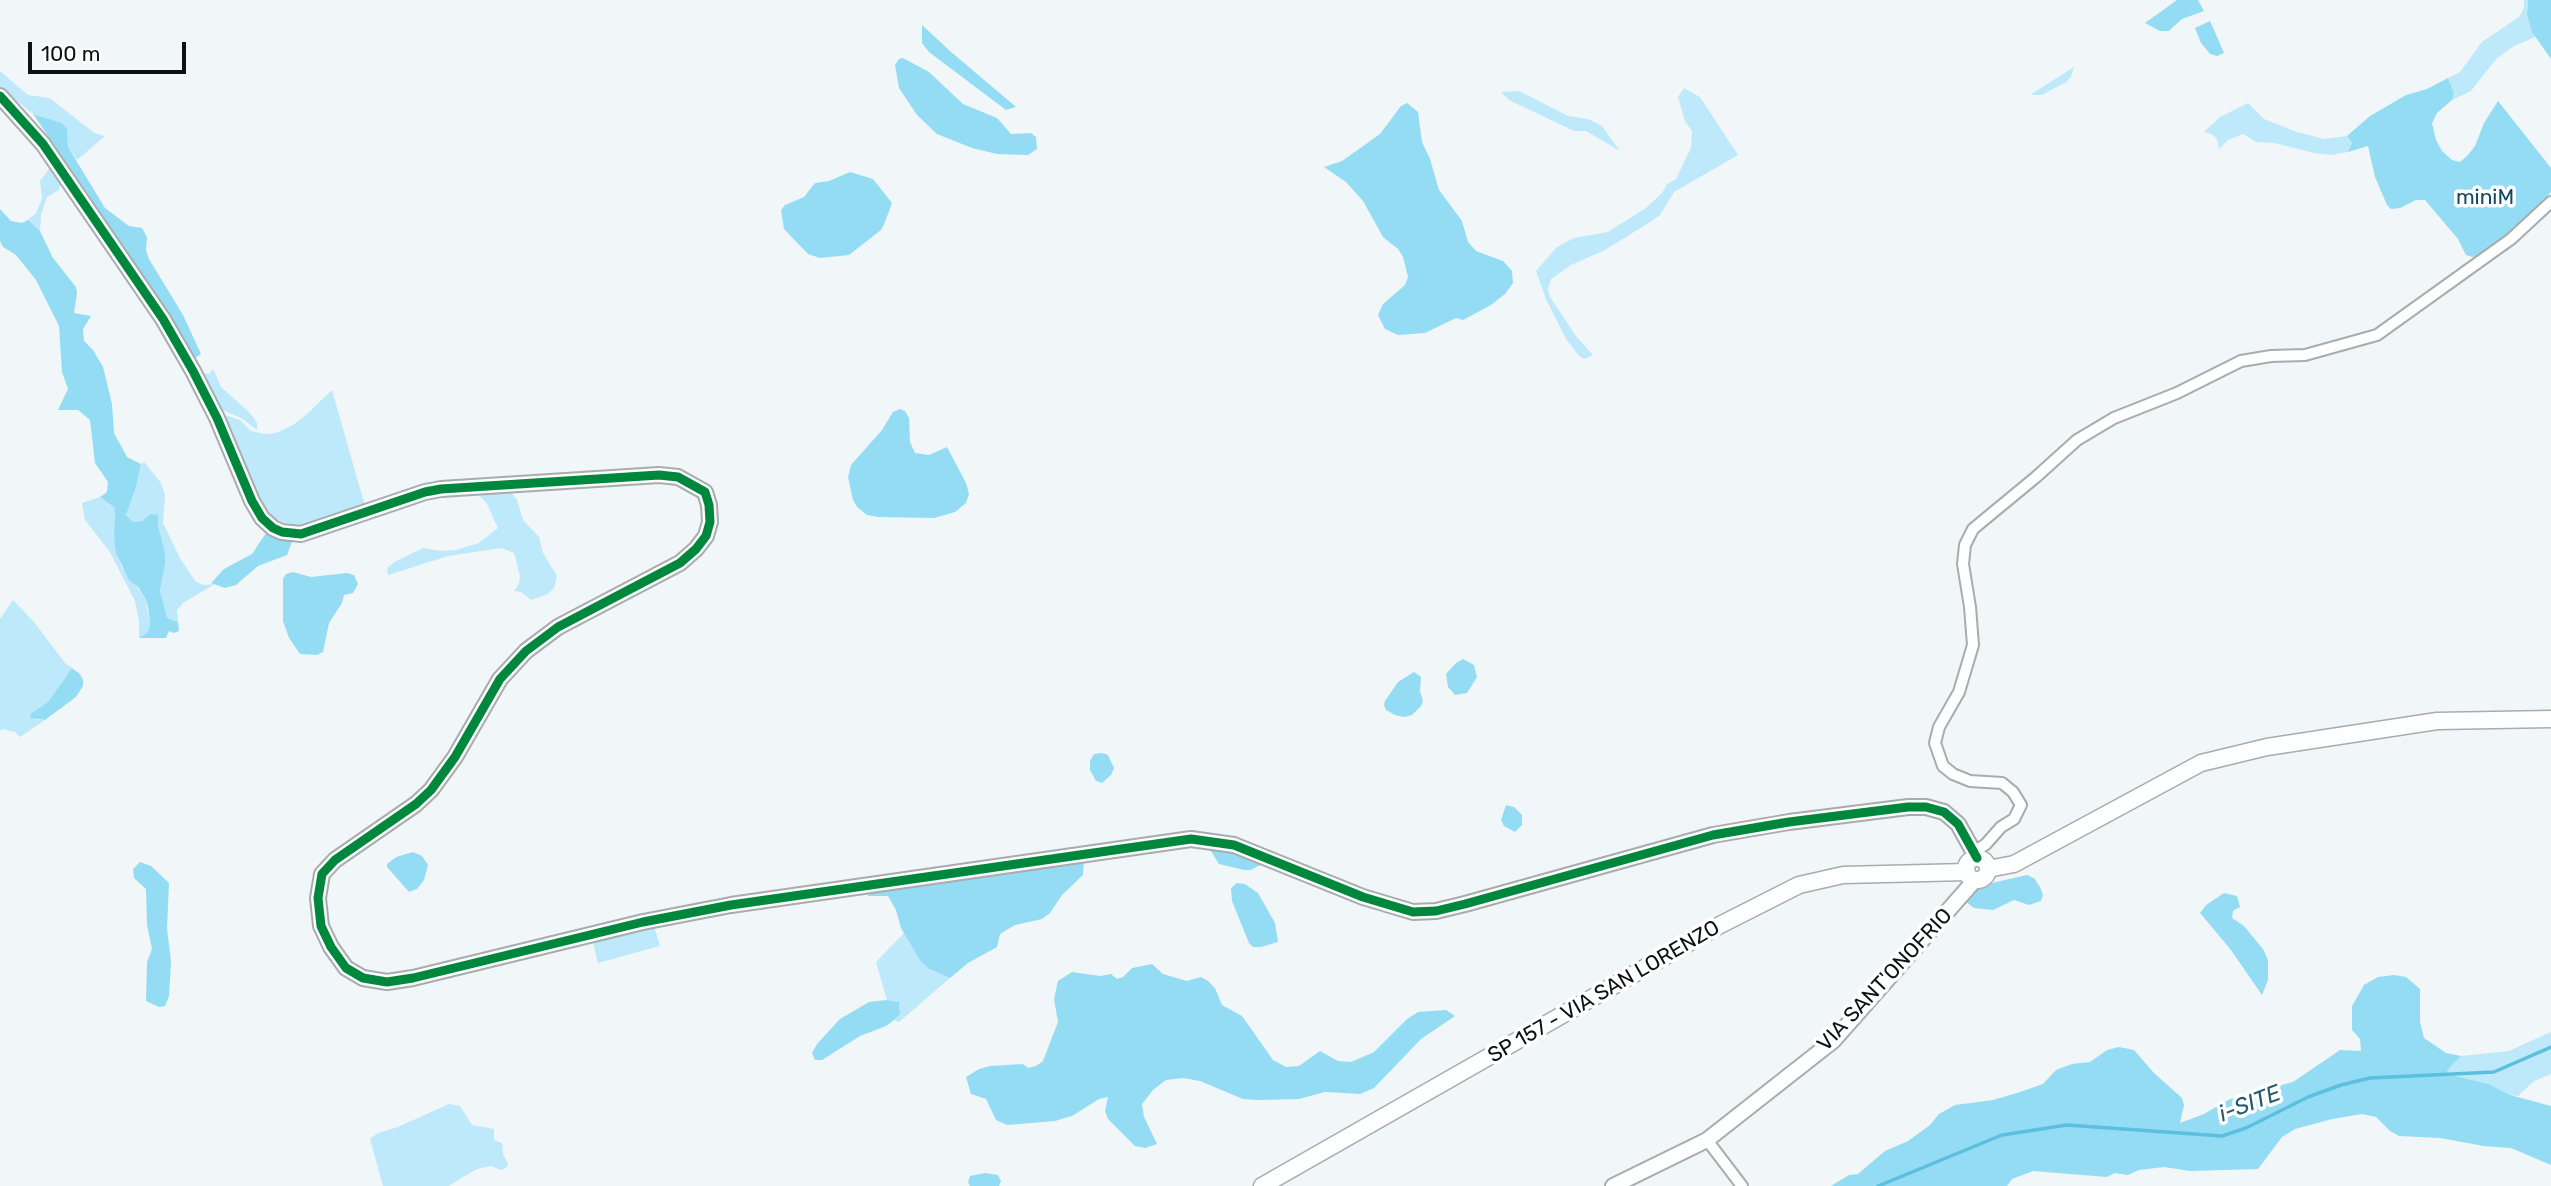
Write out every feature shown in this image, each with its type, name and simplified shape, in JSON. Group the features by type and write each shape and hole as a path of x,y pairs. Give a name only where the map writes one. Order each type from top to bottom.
{"main road":[{"name":"SP 157 - VIA SAN LORENZO","path":"1262,1186 1720,925 1799,884 1843,874 2014,864 2202,764 2267,747 2437,721 2551,719"}],"street":[{"path":"0,96 43,144 163,319 217,418 252,501 262,518 273,528 301,534 441,489 659,475 678,477 705,492 710,522 706,536 696,549 680,563 558,626 526,651 500,679 455,757 431,790 416,804 335,860 322,874 318,898 321,926 331,947 346,968 363,978 387,982 413,978 643,922 731,905 1191,839 1243,848 1363,897 1413,912 1436,911 1476,901 1724,833 1882,810 1926,807 1944,812 1958,824 1977,866"},
{"path":"1977,866 1986,844 2001,827 2014,818 2021,805 2013,792 2001,783 1970,781 1953,774 1943,766 1935,743 1939,727 1959,692 1973,645 1963,564 1965,545 1973,529 2077,440 2114,418 2177,393 2241,361 2271,356 2305,355 2376,335 2511,239 2551,202"},
{"name":"VIA SANT'ONOFRIO","path":"1613,1186 1707,1140 1833,1041 1977,866"},
{"path":"1707,1140 1742,1186"}],"shaded area":[{"path":"2524,0 2528,0 2527,14 2535,37 2514,46 2496,59 2471,91 2452,100 2454,93 2448,78 2460,72 2482,42 2519,17 2524,8"},
{"path":"2074,67 2066,82 2042,95 2030,95"},
{"path":"0,71 28,95 50,98 94,133 105,136 77,160 68,147 67,129 62,123 33,114 0,87"},
{"path":"1684,88 1700,97 1738,155 1674,192 1660,215 1650,222 1605,250 1571,265 1551,279 1548,289 1550,297 1576,336 1593,355 1584,359 1566,339 1546,299 1536,271 1557,247 1574,238 1608,232 1646,208 1662,193 1667,184 1676,179 1691,148 1692,131 1685,121 1678,97"},
{"path":"1519,91 1568,116 1588,119 1602,126 1620,151 1586,131 1574,131 1509,100 1501,92"},
{"path":"2248,103 2264,119 2297,132 2324,139 2347,136 2352,143 2348,152 2331,155 2256,142 2243,134 2228,140 2219,149 2217,139 2204,132 2220,117"},
{"path":"51,166 61,180 59,190 47,197 41,215 40,231 28,220 36,213 42,199 40,181"},
{"path":"213,369 221,387 251,414 257,423 257,430 241,418 220,409 204,373 209,374"},
{"path":"332,390 365,506 305,526 286,523 276,519 260,502 222,414 240,420 251,431 276,433 293,425"},
{"path":"144,462 161,483 165,495 163,523 181,560 196,582 204,585 215,584 183,603 177,610 178,622 167,618 162,603 160,591 165,553 158,515 133,522 126,515 141,464"},
{"path":"509,490 517,500 523,520 539,537 543,553 557,576 554,588 548,594 531,600 521,592 514,591 520,576 514,553 502,548 448,556 388,575 387,568 396,561 423,548 456,550 479,543 498,528 486,502 476,493"},
{"path":"100,497 115,508 114,537 121,566 145,598 150,624 148,632 139,638 135,601 110,552 85,520 82,503"},
{"path":"13,600 72,668 48,702 30,714 38,720 45,720 20,737 15,732 2,729 0,731 0,619"},
{"path":"654,926 660,946 598,963 593,942"},
{"path":"904,933 921,962 929,969 950,978 899,1022 894,1020 900,1014 899,1002 887,1000 876,962"},
{"path":"2551,1032 2551,1074 2534,1081 2518,1096 2510,1095 2489,1084 2447,1074 2448,1069 2461,1056 2509,1051"},
{"path":"449,1104 460,1106 472,1125 494,1129 494,1140 502,1143 508,1164 506,1168 501,1170 491,1166 477,1169 448,1186 383,1186 370,1139 378,1133"}],"green space":[{"path":"2177,0 2198,0 2204,11 2182,19 2169,31 2160,31 2145,23"},
{"path":"2528,0 2551,0 2551,59 2532,32 2527,14"},
{"path":"2210,21 2224,53 2217,56 2210,54 2201,43 2195,28"},
{"path":"922,25 1016,107 1006,110 929,52 922,43"},
{"path":"903,58 929,72 963,104 997,118 1011,134 1031,133 1036,137 1037,149 1028,155 997,154 972,148 937,134 917,115 899,88 895,65"},
{"name":"miniM","path":"2448,78 2454,93 2452,100 2437,113 2432,123 2436,140 2442,151 2452,160 2460,162 2468,155 2498,101 2551,168 2551,192 2533,213 2515,231 2483,254 2473,257 2466,255 2458,239 2425,200 2416,200 2400,208 2391,209 2387,205 2375,177 2368,146 2348,152 2352,143 2347,136 2370,116 2406,95 2427,89"},
{"path":"1407,103 1418,112 1422,142 1439,190 1462,221 1468,242 1476,251 1503,261 1512,271 1513,283 1505,294 1491,305 1463,320 1456,318 1425,333 1398,335 1385,329 1378,315 1383,304 1405,285 1408,277 1403,257 1398,249 1383,237 1363,201 1346,182 1324,167 1342,161 1380,134 1401,106"},
{"path":"33,114 62,123 67,129 68,147 105,208 129,226 142,228 147,237 146,250 149,259 183,315 201,354 194,359 90,197"},
{"path":"850,172 873,179 892,203 881,230 849,255 820,258 808,254 784,229 781,210 785,205 804,197 815,183 829,181"},
{"path":"0,209 11,221 22,223 28,220 40,231 53,258 76,287 74,313 91,316 83,329 84,341 103,367 112,404 114,433 127,457 141,464 126,515 133,522 142,521 151,514 158,515 165,553 160,591 167,618 178,622 179,631 169,631 166,638 139,638 148,632 148,607 138,587 129,580 116,553 115,508 100,497 107,492 108,482 95,463 90,420 78,410 58,410 68,389 62,372 59,326 36,280 16,255 3,247 0,241"},
{"path":"900,409 905,411 909,418 910,442 915,453 929,455 947,447 969,494 966,503 955,512 934,518 878,517 867,515 853,500 848,477 851,465 882,430 893,412"},
{"path":"268,530 293,539 287,555 258,566 236,585 225,588 211,583 224,569 252,554"},
{"path":"293,572 311,577 347,573 354,575 358,584 353,593 344,595 329,623 323,652 317,655 300,654 289,638 283,621 283,579 286,574"},
{"path":"1463,659 1474,665 1477,677 1467,693 1455,695 1448,687 1446,674"},
{"path":"72,668 83,680 83,686 76,697 45,720 31,718 30,714 48,702"},
{"path":"1414,672 1421,677 1421,706 1412,715 1404,717 1386,710 1385,701 1398,682"},
{"path":"1094,754 1108,755 1114,768 1102,783 1096,781 1090,770 1090,761"},
{"path":"1506,805 1514,807 1522,815 1522,825 1515,832 1504,826 1501,820"},
{"path":"1232,847 1264,859 1262,864 1251,870 1244,870 1219,864 1209,848"},
{"path":"413,852 422,856 428,865 424,880 417,889 409,892 387,864 396,857"},
{"path":"1084,859 1083,875 1062,895 1050,913 1042,919 1015,925 1000,934 997,947 968,963 950,978 929,969 921,962 901,928 896,910 888,896 868,896 869,888"},
{"path":"140,862 151,866 169,883 169,996 165,1006 159,1007 146,1001 147,962 152,949 147,925 146,889 134,878 133,869"},
{"path":"2027,875 2034,878 2040,887 2043,895 2041,901 2029,905 2014,900 1993,910 1974,908 1966,902 1968,897 1983,885"},
{"path":"1237,883 1245,884 1258,893 1275,923 1278,942 1261,947 1253,947 1249,943 1232,901 1231,888"},
{"path":"2224,893 2237,896 2240,907 2233,911 2232,918 2244,926 2263,949 2268,960 2268,980 2262,995 2231,950 2200,913 2206,905"},
{"path":"1152,964 1163,974 1187,981 1201,977 1208,981 1215,988 1222,1005 1242,1016 1273,1060 1286,1067 1299,1066 1320,1051 1338,1061 1351,1062 1374,1052 1407,1019 1418,1012 1446,1010 1455,1016 1421,1039 1374,1088 1360,1094 1325,1092 1299,1099 1243,1099 1200,1081 1183,1078 1166,1080 1153,1090 1142,1104 1144,1117 1157,1144 1145,1148 1135,1146 1108,1119 1105,1111 1108,1097 1099,1099 1072,1116 1055,1121 1007,1125 996,1120 986,1099 971,1094 966,1077 979,1069 1023,1064 1028,1068 1043,1061 1058,1022 1054,999 1058,981 1072,972 1100,976 1111,974 1117,979 1132,968"},
{"path":"2378,977 2406,977 2420,989 2420,1022 2424,1038 2446,1053 2461,1056 2448,1069 2447,1074 2489,1084 2510,1095 2551,1106 2551,1165 2511,1148 2440,1138 2399,1136 2376,1117 2362,1114 2295,1129 2282,1137 2258,1169 2190,1171 2164,1167 2139,1170 2128,1175 2115,1173 2107,1177 2033,1171 2012,1179 2007,1186 1831,1186 1849,1175 1858,1174 1885,1151 1908,1141 1930,1125 1939,1114 1955,1105 1993,1100 2043,1084 2056,1070 2072,1064 2090,1062 2107,1050 2119,1047 2134,1050 2154,1073 2182,1098 2184,1105 2180,1123 2204,1114 2230,1099 2293,1082 2340,1050 2361,1051 2360,1039 2352,1030 2352,1006 2364,985"},
{"path":"869,1002 899,1002 900,1014 894,1020 860,1036 822,1060 815,1060 812,1053 817,1044 840,1019"},
{"path":"985,1173 998,1175 1001,1181 999,1186 970,1186 970,1176"}],"waterway":[{"name":"i-SITE","path":"1878,1186 2002,1135 2067,1125 2222,1136 2246,1128 2308,1097 2341,1085 2370,1078 2494,1072 2551,1047"}],"cycle path":[{"path":"0,96 43,144 163,319 217,418 252,501 262,518 273,528 301,534 441,489 659,475 678,477 705,492 710,522 706,536 696,549 680,563 558,627 526,651 500,679 455,757 431,790 416,804 335,860 322,874 318,898 321,926 331,947 346,968 363,978 387,982 413,978 643,922 731,905 1191,839 1234,845 1363,897 1413,912 1436,911 1465,904 1713,835 1908,807 1926,807 1944,812 1958,824 1977,858"}]}
